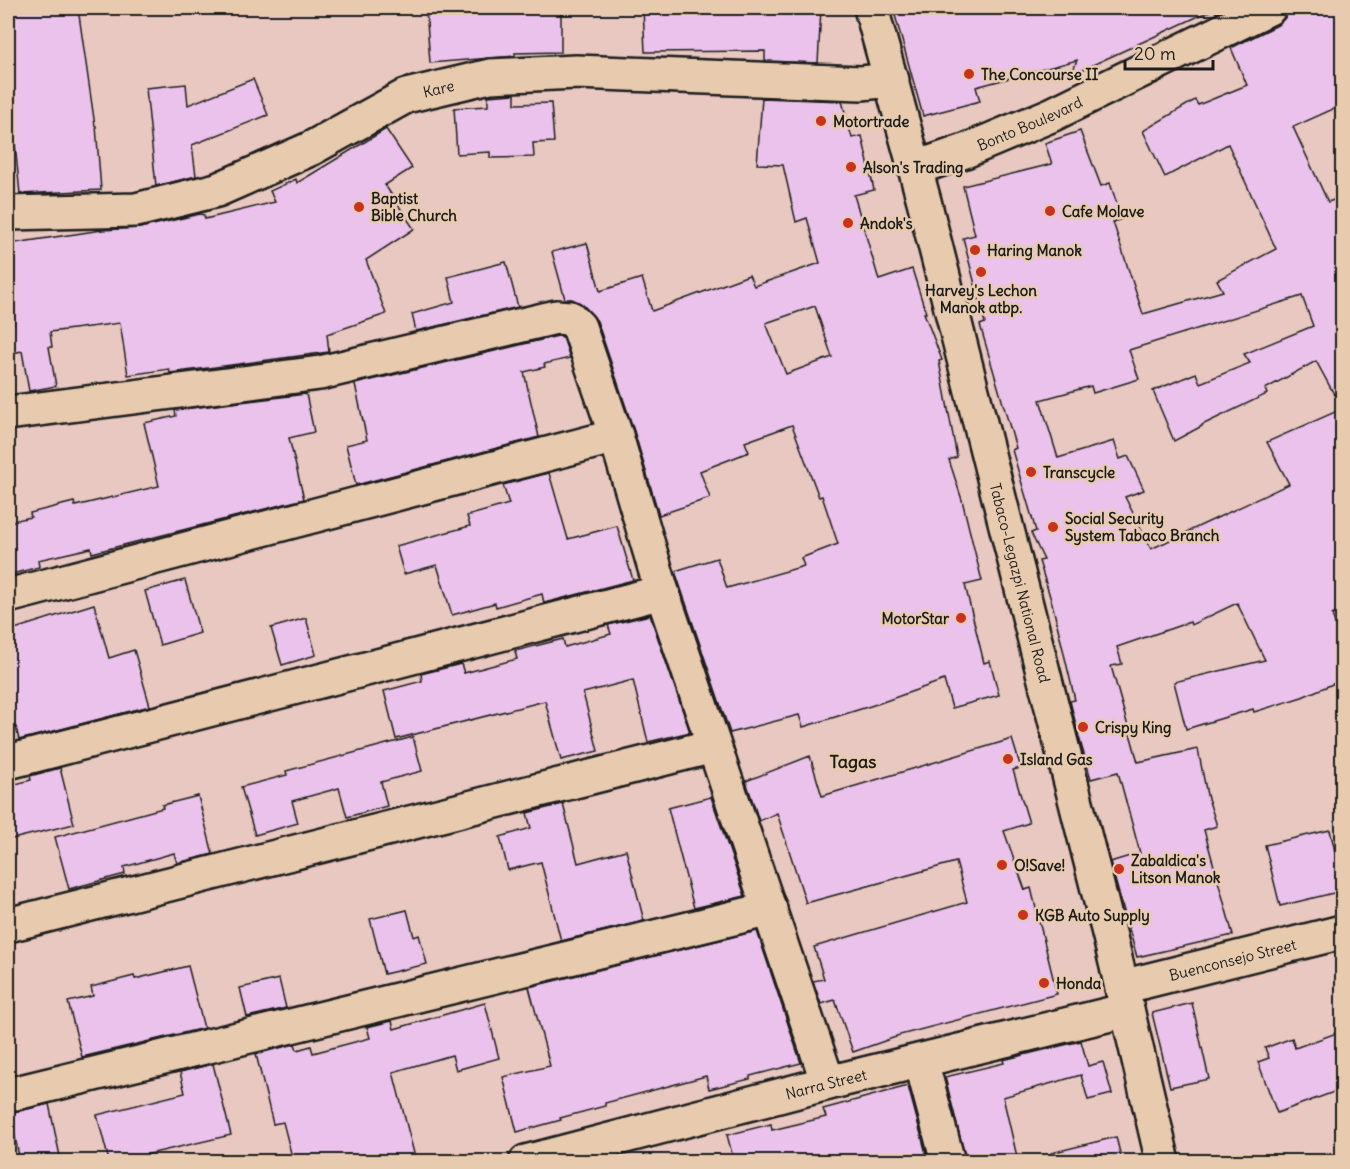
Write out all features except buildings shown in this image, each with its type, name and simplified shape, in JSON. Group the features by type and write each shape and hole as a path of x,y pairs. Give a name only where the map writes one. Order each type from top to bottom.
{"street":[{"name":"Tabaco-Legazpi National Road","path":"871,8 916,168 1163,1161"},
{"name":"Bonto Boulevard","path":"916,168 965,151 1051,115 1269,8"},
{"name":"Kare","path":"8,213 136,210 217,190 310,149 406,96 490,76 576,72 861,83 892,80"},
{"path":"8,413 320,374 556,317 570,318 579,327 616,436 662,592 828,1083"},
{"path":"8,596 616,436"},
{"path":"8,762 662,592"},
{"path":"8,925 713,746"},
{"path":"8,1095 770,909"},
{"name":"Buenconsejo Street","path":"1124,999 1342,932"},
{"name":"Narra Street","path":"526,1161 610,1151 828,1083 921,1061 1124,999"},
{"path":"921,1061 948,1161"}],"place":[{"name":"The Concourse II","path":"969,74"},
{"name":"Motortrade","path":"821,121"},
{"name":"Alson's Trading","path":"851,167"},
{"name":"Baptist Bible Church","path":"359,207"},
{"name":"Cafe Molave","path":"1050,211"},
{"name":"Andok's","path":"848,223"},
{"name":"Haring Manok","path":"975,250"},
{"name":"Harvey's Lechon Manok atbp.","path":"981,272"},
{"name":"Transcycle","path":"1031,472"},
{"name":"Social Security System Tabaco Branch","path":"1053,527"},
{"name":"MotorStar","path":"961,618"},
{"name":"Crispy King","path":"1083,727"},
{"name":"Island Gas","path":"1008,759"},
{"name":"O!Save!","path":"1002,865"},
{"name":"Zabaldica's Litson Manok","path":"1119,869"},
{"name":"KGB Auto Supply","path":"1023,915"},
{"name":"Honda","path":"1044,983"}],"district":[{"name":"Tagas","path":"853,761"}]}
